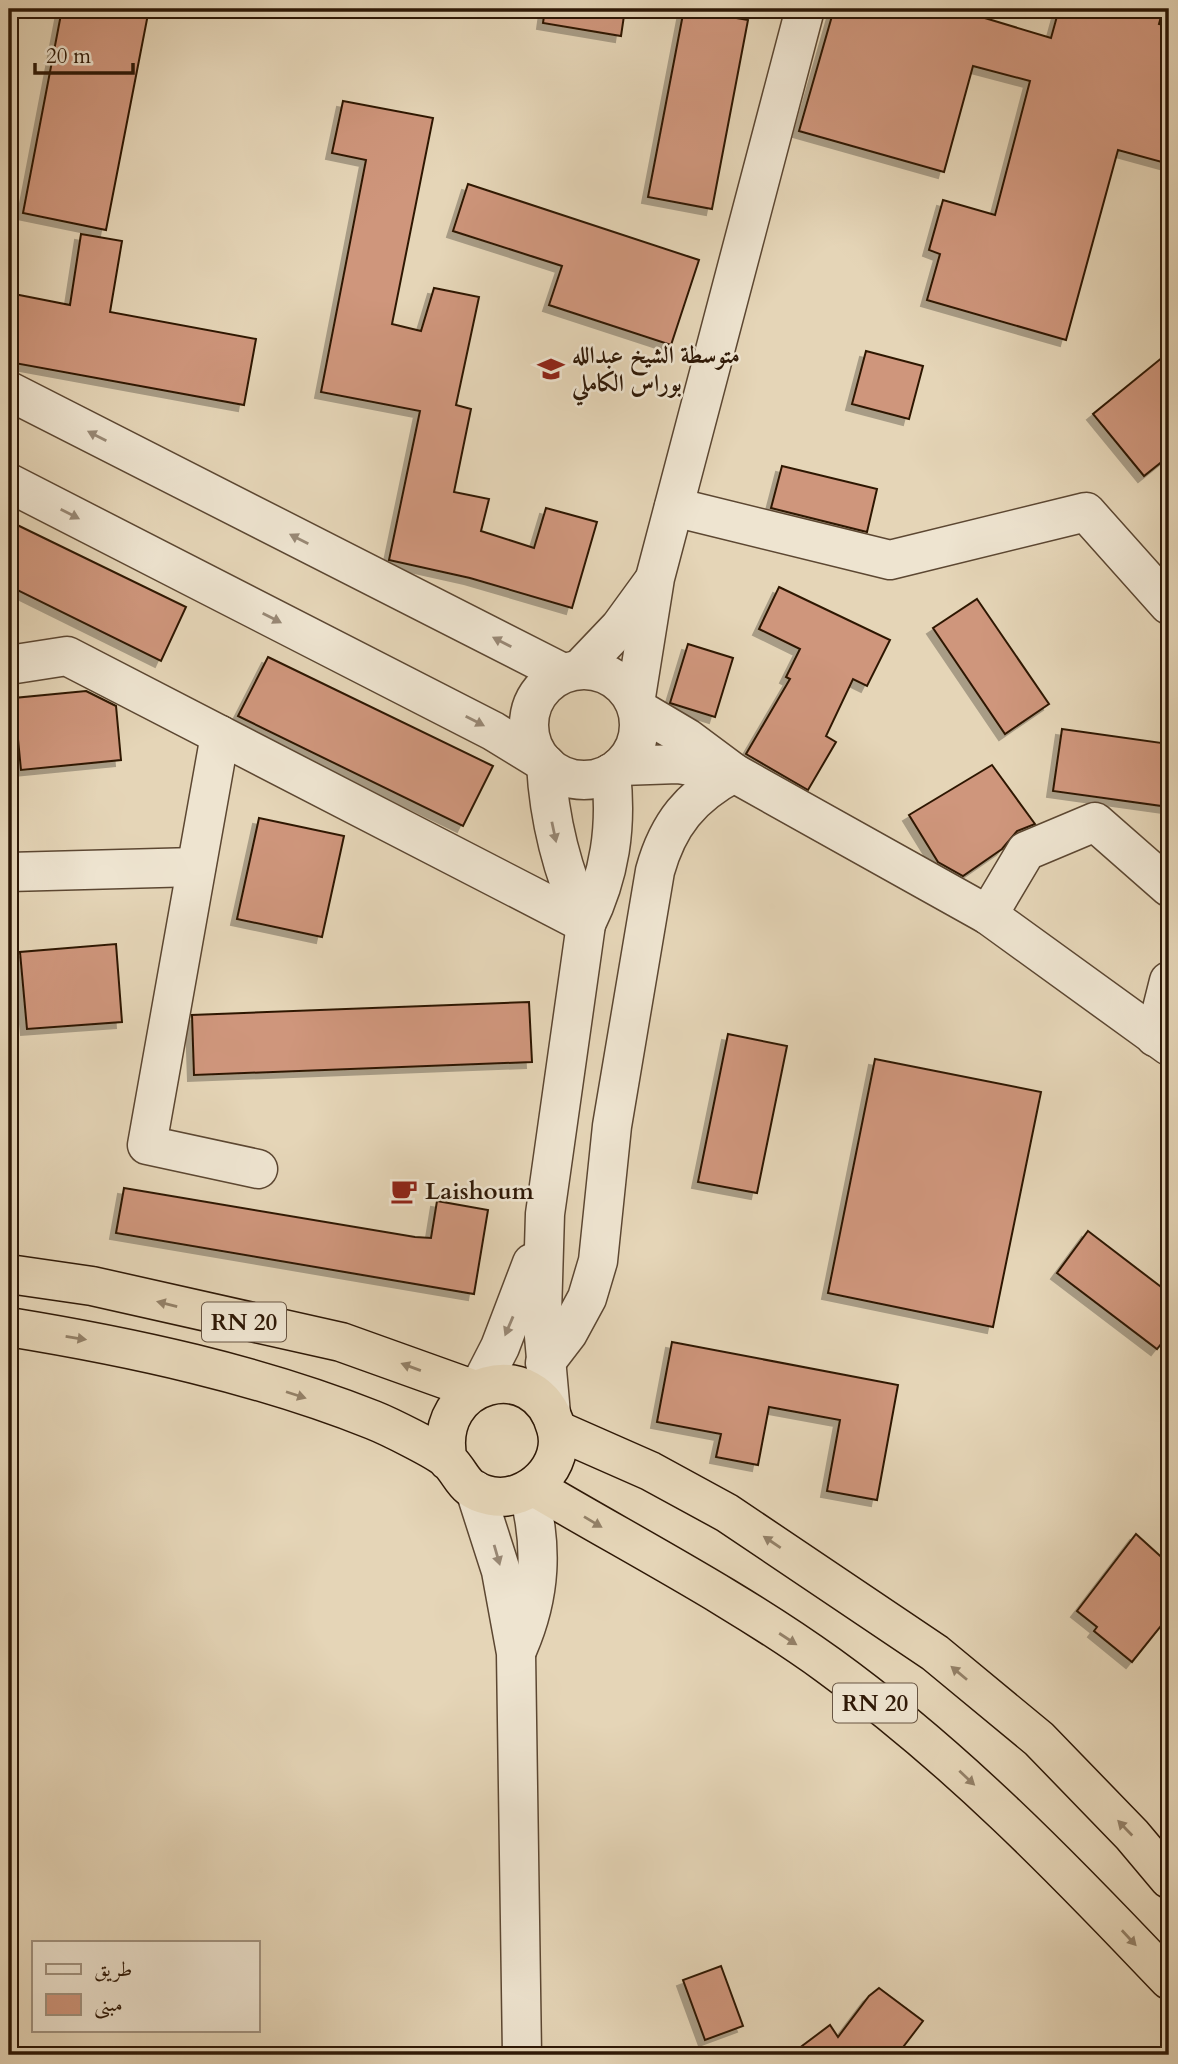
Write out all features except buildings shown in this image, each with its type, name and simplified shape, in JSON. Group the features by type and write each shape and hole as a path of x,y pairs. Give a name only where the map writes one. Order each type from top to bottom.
{"highway":[{"name":"RN 20","path":"9,1274 92,1286 341,1342 477,1389"},
{"name":"RN 20","path":"9,1327 107,1343 253,1381 375,1420 448,1461"},
{"path":"512,1384 528,1390 541,1400 554,1422 557,1452 549,1471 531,1488 511,1496 492,1496 475,1490 458,1478 448,1461 446,1428 462,1399 477,1389 512,1384"},
{"name":"RN 20","path":"554,1422 727,1513 935,1653 1039,1739 1132,1835 1169,1879"},
{"name":"RN 20","path":"531,1488 693,1578 828,1665 956,1768 1072,1877 1169,1980"}],"street":[{"path":"554,1422 545,1363 541,1264 545,1214 586,924 597,901 611,851 616,769 635,746 639,722 636,706 655,578 805,9"},
{"path":"9,391 571,671 597,671 613,677 626,689 636,706 687,738 734,774 988,915 1162,1042 1169,981"},
{"path":"9,483 494,731 560,774 577,779 594,779 616,769 678,764 734,774"},
{"path":"674,507 890,560 1086,512 1169,605"},
{"path":"586,924 572,894 555,841 544,762 533,746 529,729 530,712 548,682 571,671 620,626 655,578"},
{"path":"9,665 67,656 586,924"},
{"path":"220,735 147,1145 258,1168"},
{"path":"545,1363 568,1333 587,1298 598,1261 612,1126 655,871 662,846 674,822 690,802 734,774"},
{"path":"988,915 1026,851 1095,822 1169,887"},
{"path":"9,872 196,867"},
{"path":"477,1389 519,1304 545,1214"},
{"path":"516,1654 531,1614 539,1572 539,1545 531,1488"},
{"path":"475,1490 501,1571 516,1654 522,2055"}],"place":[{"name":"متوسطة الشيخ عبدالله بوراس الكاملي","path":"551,369"},
{"name":"Laishoum","path":"404,1191"}]}
